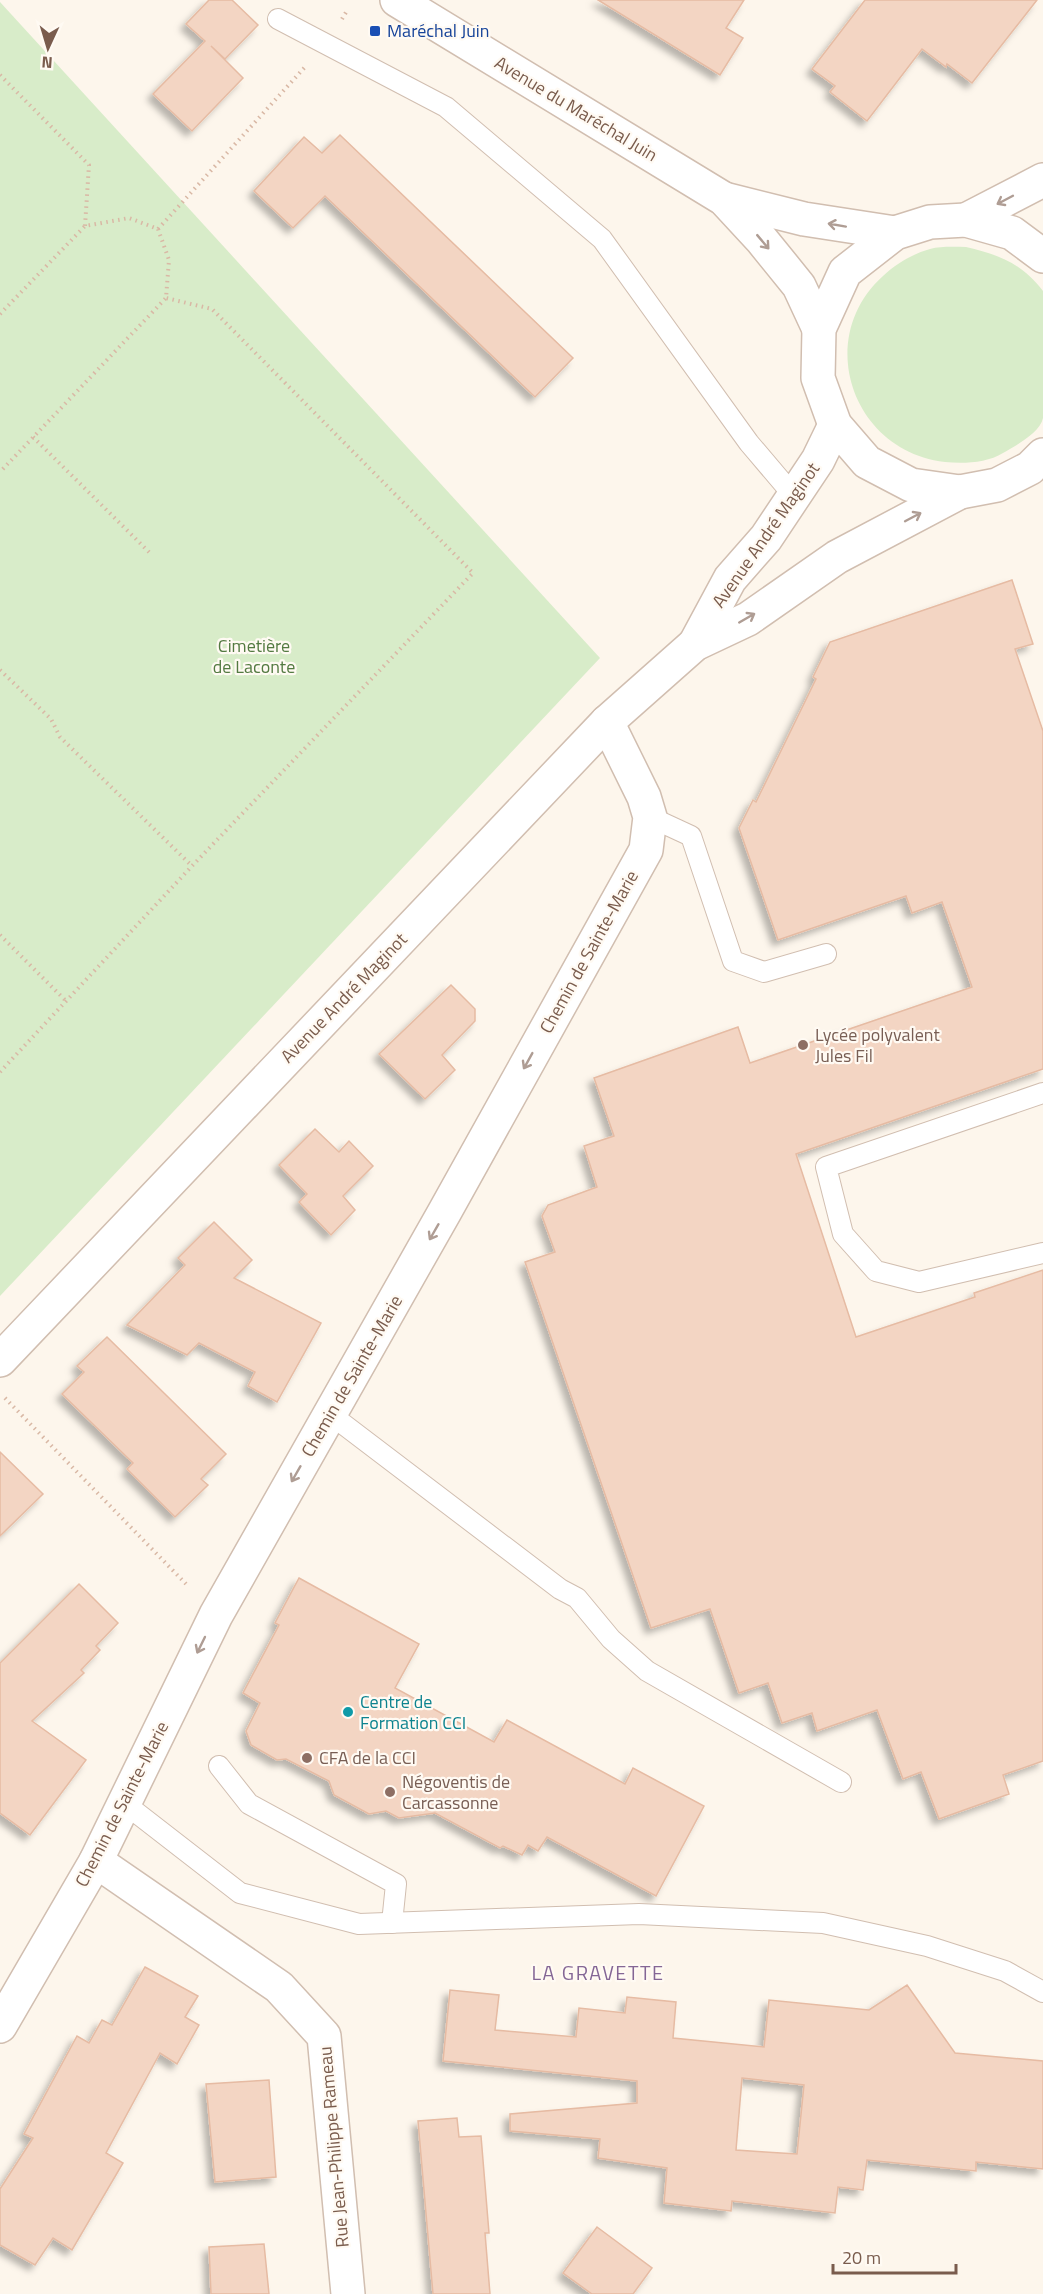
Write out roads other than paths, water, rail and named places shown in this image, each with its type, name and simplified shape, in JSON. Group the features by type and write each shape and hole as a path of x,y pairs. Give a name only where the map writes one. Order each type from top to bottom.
{"street":[{"name":"Avenue du Maréchal Juin","path":"397,0 724,199 761,239 799,286 819,329"},
{"path":"966,220 1043,180"},
{"name":"Avenue du Maréchal Juin","path":"724,199 804,219 895,233"},
{"path":"1039,463 997,484 960,492 911,485 867,462 835,425 818,378 819,329 845,272 895,233 930,222 966,220 1012,233 1043,256"},
{"name":"Avenue André Maginot","path":"695,644 730,579 766,538 818,460 835,425"},
{"name":"Avenue André Maginot","path":"0,1360 607,722 695,644 748,619 837,557 960,492"},
{"name":"Chemin de Sainte-Marie","path":"0,2026 96,1861 216,1615 646,850 650,817 644,797 607,722"},
{"name":"Rue Jean-Philippe Rameau","path":"96,1861 279,1987 324,2036 348,2294"}],"lane":[{"path":"278,19 446,107 602,239 749,443 794,496"},
{"path":"650,817 691,836 733,961 764,972 826,954"},
{"path":"1043,1093 826,1167 843,1234 876,1271 919,1282 1043,1253"},
{"path":"330,1414 560,1589 577,1598 610,1639 647,1671 841,1782"},
{"path":"219,1766 249,1804 396,1884 392,1923"},
{"path":"124,1803 240,1893 359,1924 639,1914 824,1923 938,1950 1005,1971 1043,1992"}],"place":[{"name":"Maréchal Juin","path":"375,31"},
{"name":"Lycée polyvalent Jules Fil","path":"803,1045"},
{"name":"Centre de Formation CCI","path":"348,1712"},
{"name":"CFA de la CCI","path":"307,1758"},
{"name":"Négoventis de Carcassonne","path":"390,1792"}],"district":[{"name":"LA GRAVETTE","path":"598,1973"}],"park label":[{"name":"Cimetière de Laconte","path":"254,656"}]}
